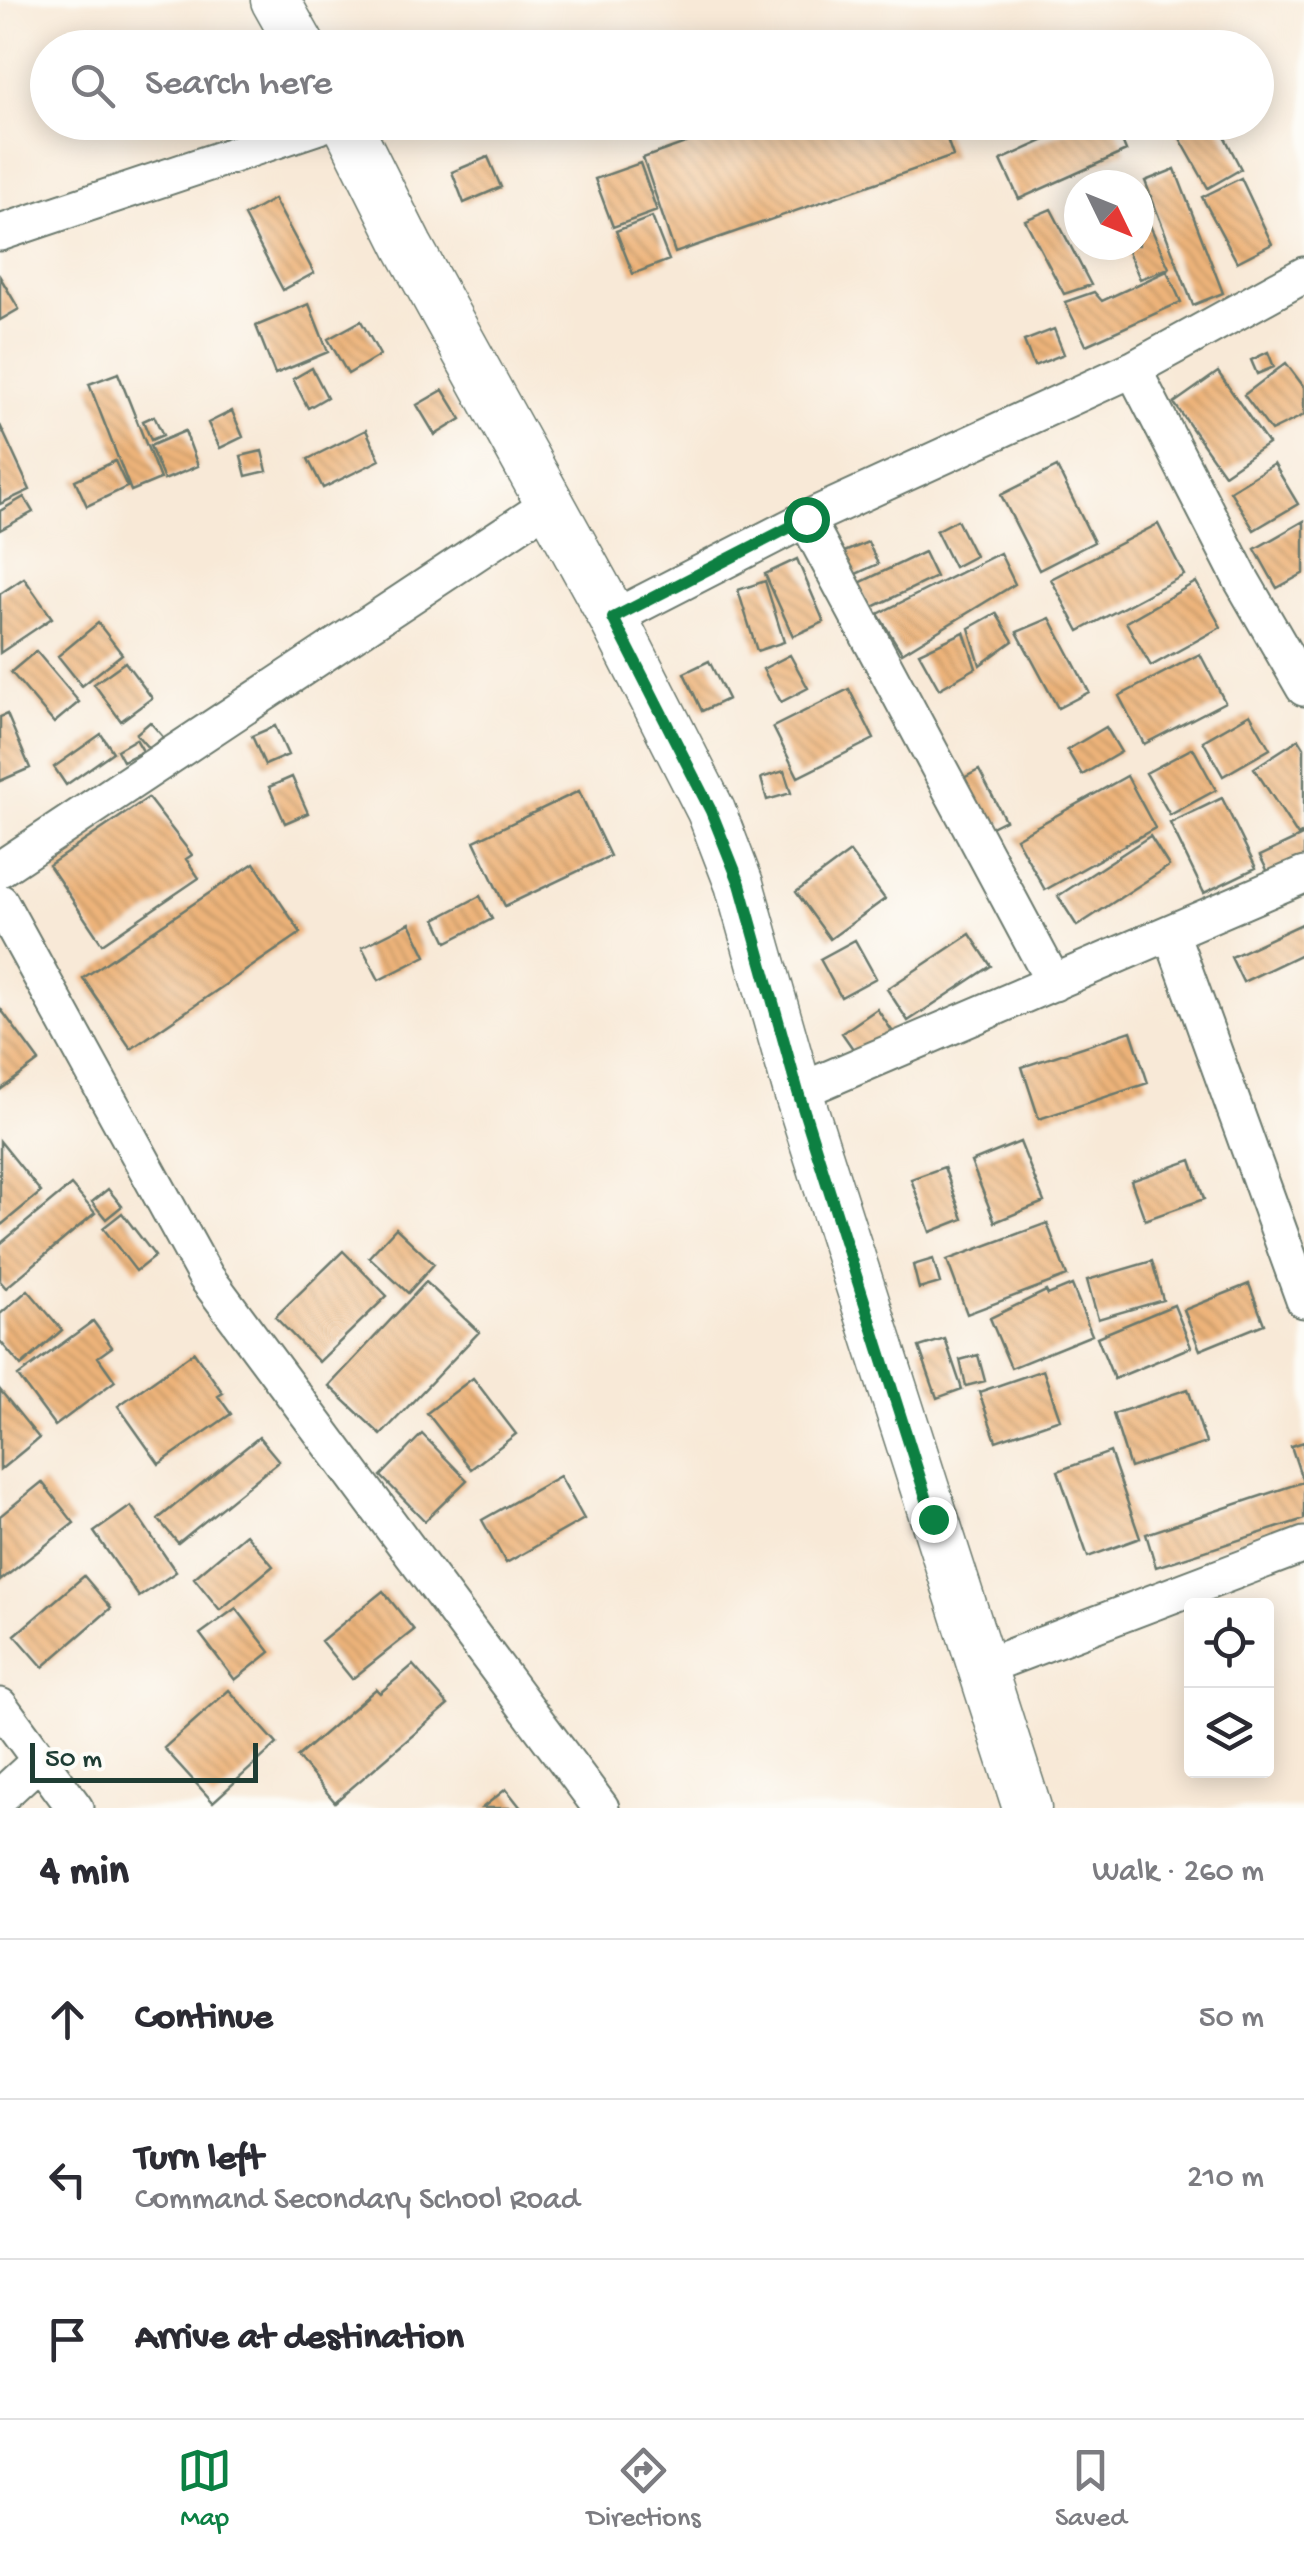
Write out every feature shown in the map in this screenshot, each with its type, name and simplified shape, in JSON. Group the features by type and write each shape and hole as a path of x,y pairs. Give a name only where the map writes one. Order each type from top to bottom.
{"main road":[{"path":"274,0 292,30"},
{"path":"355,140 548,505 613,618 711,811 740,884 798,1092 1027,1808"}],"street":[{"path":"0,233 277,140"},
{"path":"613,618 806,519 1133,369 1304,274"},
{"path":"1133,369 1241,580 1304,688"},
{"path":"0,869 548,505"},
{"path":"806,519 1054,983"},
{"path":"798,1092 1304,875"},
{"path":"0,902 206,1277 601,1808"},
{"path":"1170,933 1304,1300"},
{"path":"981,1668 1304,1545"},
{"path":"0,1706 75,1808"},
{"path":"0,1797 40,1760"}],"building":[{"path":"694,140 947,140 953,156 675,253 643,158"},
{"path":"1045,140 1121,140 1126,151 1084,170 1064,170 1064,179 1019,199 1001,160"},
{"path":"1181,140 1226,140 1241,169 1208,188"},
{"path":"488,157 501,187 464,203 452,172"},
{"path":"640,163 657,211 613,227 595,179"},
{"path":"1175,169 1223,293 1193,305 1154,204 1154,177"},
{"path":"1241,178 1272,244 1237,262 1202,197"},
{"path":"274,199 314,273 283,290 244,216"},
{"path":"1051,209 1064,234 1064,260 1078,260 1091,285 1064,294 1025,220"},
{"path":"652,217 669,260 633,274 616,231"},
{"path":"1154,234 1169,268 1140,279 1132,260 1154,260"},
{"path":"1167,271 1181,302 1086,345 1065,302 1094,292 1102,301"},
{"path":"0,277 19,309 0,320"},
{"path":"309,304 328,352 275,374 256,326"},
{"path":"361,321 380,355 348,374 328,339"},
{"path":"1054,329 1064,354 1034,366 1024,341"},
{"path":"1268,352 1274,367 1257,374 1251,360"},
{"path":"1286,363 1304,387 1304,415 1271,431 1244,395"},
{"path":"312,368 327,397 308,408 293,379"},
{"path":"1218,372 1268,444 1224,474 1174,403"},
{"path":"118,373 160,479 131,491 89,384"},
{"path":"443,390 461,419 435,435 417,405"},
{"path":"232,411 243,437 220,448 208,423"},
{"path":"154,416 163,435 151,440 143,421"},
{"path":"0,425 30,490 0,504"},
{"path":"366,430 380,460 323,488 308,459"},
{"path":"185,431 198,466 164,480 150,446"},
{"path":"262,451 267,471 246,476 241,456"},
{"path":"115,461 127,487 87,506 75,480"},
{"path":"1274,464 1298,504 1254,530 1230,491"},
{"path":"1057,467 1094,542 1039,570 1001,495"},
{"path":"24,497 33,512 0,530 0,511"},
{"path":"957,520 975,556 954,567 936,531"},
{"path":"1304,521 1304,573 1277,588 1255,549"},
{"path":"1158,524 1184,575 1079,631 1051,579"},
{"path":"868,542 878,564 845,579 835,556"},
{"path":"924,552 936,577 869,609 857,584"},
{"path":"1000,553 1015,584 902,653 878,614"},
{"path":"797,559 824,622 793,636 765,574"},
{"path":"24,578 52,618 0,653 0,594"},
{"path":"765,581 784,642 757,651 738,590"},
{"path":"1196,582 1221,627 1151,666 1126,622"},
{"path":"996,613 1013,641 980,665 969,628"},
{"path":"1050,618 1089,692 1058,708 1017,632"},
{"path":"98,623 122,654 82,686 58,656"},
{"path":"964,632 976,668 939,689 919,653"},
{"path":"36,651 79,702 54,723 11,672"},
{"path":"1200,654 1225,702 1144,744 1119,696"},
{"path":"790,655 808,688 781,702 763,669"},
{"path":"709,661 728,699 702,711 684,673"},
{"path":"125,662 152,698 121,721 94,684"},
{"path":"849,689 874,739 798,777 773,727"},
{"path":"7,714 30,768 0,781 0,717"},
{"path":"1250,714 1270,749 1223,776 1203,741"},
{"path":"150,722 163,737 149,749 136,734"},
{"path":"275,726 288,755 265,765 252,736"},
{"path":"1106,727 1121,752 1082,775 1067,750"},
{"path":"101,734 113,752 66,785 54,767"},
{"path":"136,739 143,751 123,761 117,750"},
{"path":"1299,739 1304,747 1304,832 1298,836 1254,768"},
{"path":"1193,748 1216,790 1170,815 1146,773"},
{"path":"979,770 1005,820 981,832 956,782"},
{"path":"784,771 791,793 767,800 761,778"},
{"path":"1127,776 1155,828 1045,890 1016,838"},
{"path":"292,777 308,813 285,823 269,787"},
{"path":"579,791 610,856 505,906 474,841"},
{"path":"148,798 192,855 186,859 199,878 102,944 49,865"},
{"path":"1222,798 1256,868 1204,893 1170,823"},
{"path":"1304,835 1304,862 1271,878 1260,856"},
{"path":"1150,836 1169,866 1077,926 1058,896"},
{"path":"850,852 885,899 830,939 796,892"},
{"path":"254,863 301,933 131,1049 83,978"},
{"path":"480,896 492,919 447,942 436,919"},
{"path":"410,923 426,956 379,980 362,947"},
{"path":"1304,923 1304,953 1243,982 1231,957"},
{"path":"970,934 991,966 908,1021 887,989"},
{"path":"855,940 876,978 841,997 820,959"},
{"path":"0,1008 39,1061 0,1090"},
{"path":"877,1009 895,1035 860,1059 842,1033"},
{"path":"1131,1031 1148,1083 1039,1119 1022,1067"},
{"path":"0,1141 41,1192 0,1226"},
{"path":"1020,1142 1044,1202 995,1222 971,1162"},
{"path":"1191,1160 1204,1199 1145,1220 1131,1181"},
{"path":"944,1167 963,1219 930,1232 911,1179"},
{"path":"71,1185 95,1213 6,1288 0,1281 0,1244"},
{"path":"108,1189 122,1206 106,1219 92,1202"},
{"path":"122,1213 155,1256 136,1271 103,1228"},
{"path":"1047,1223 1067,1276 967,1314 947,1260"},
{"path":"396,1228 434,1264 408,1293 369,1257"},
{"path":"343,1251 387,1296 319,1362 275,1317"},
{"path":"933,1259 940,1283 919,1289 913,1265"},
{"path":"1152,1261 1163,1300 1098,1319 1087,1280"},
{"path":"426,1282 479,1332 381,1435 329,1386"},
{"path":"1249,1284 1264,1324 1200,1350 1184,1310"},
{"path":"1072,1285 1092,1335 1011,1368 990,1318 1046,1291 1048,1295"},
{"path":"28,1290 62,1330 21,1366 0,1341 0,1314"},
{"path":"1174,1305 1191,1347 1114,1379 1097,1337"},
{"path":"93,1321 112,1347 98,1357 115,1381 55,1426 18,1376"},
{"path":"945,1339 962,1389 937,1398 919,1347"},
{"path":"194,1352 223,1393 218,1396 231,1414 159,1464 118,1406"},
{"path":"978,1355 985,1381 966,1386 960,1360"},
{"path":"1043,1370 1060,1419 996,1441 979,1392"},
{"path":"473,1378 516,1434 471,1469 427,1413"},
{"path":"1188,1389 1206,1443 1130,1468 1113,1414"},
{"path":"0,1390 39,1438 0,1470"},
{"path":"422,1434 467,1480 425,1521 381,1476"},
{"path":"259,1437 279,1461 178,1543 158,1519"},
{"path":"1304,1442 1304,1519 1156,1567 1146,1534 1303,1482 1291,1446"},
{"path":"1110,1452 1140,1538 1088,1557 1058,1471"},
{"path":"560,1476 584,1519 506,1563 482,1520"},
{"path":"42,1482 74,1523 0,1581 0,1516"},
{"path":"131,1506 176,1572 139,1597 94,1532"},
{"path":"246,1534 273,1566 220,1610 194,1578"},
{"path":"84,1576 111,1608 43,1667 15,1635"},
{"path":"383,1591 414,1630 352,1679 321,1641"},
{"path":"236,1608 270,1652 235,1680 200,1634"},
{"path":"413,1665 448,1705 335,1802 297,1757 376,1689 380,1693"},
{"path":"229,1690 277,1744 213,1802 164,1748"},
{"path":"506,1789 521,1808 482,1808"}],"route":[{"path":"806,519 613,618 711,811 740,884 798,1092 933,1519"}]}
